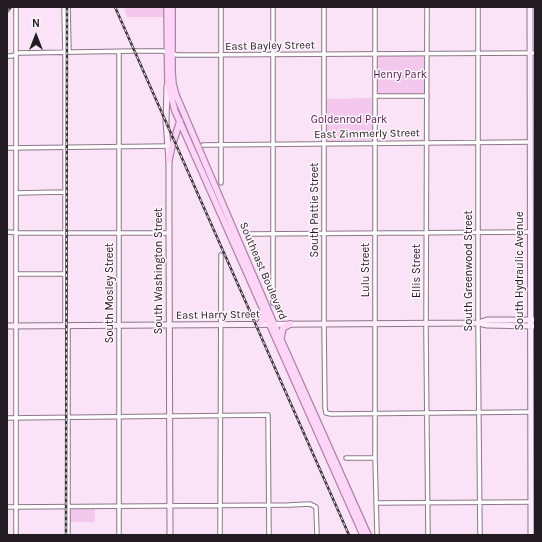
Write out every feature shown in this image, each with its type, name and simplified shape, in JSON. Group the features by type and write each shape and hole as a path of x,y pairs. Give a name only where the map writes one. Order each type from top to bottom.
{"main road":[{"path":"166,7 170,54 168,85"},
{"name":"Southeast Boulevard","path":"172,7 170,54 173,84 176,95 272,324 363,535"},
{"name":"Southeast Boulevard","path":"168,85 179,122 263,310 281,338 368,535"},
{"path":"169,160 170,146 182,112 181,106"},
{"path":"260,324 264,317 263,310"},
{"path":"281,338 283,328 290,324"}],"street":[{"path":"16,7 16,535"},
{"path":"64,7 67,52"},
{"path":"68,7 65,148 67,233 65,274 68,417 68,535"},
{"path":"221,7 221,182"},
{"path":"273,7 273,303"},
{"name":"South Pattie Street","path":"324,7 325,408 326,413 331,414 376,414"},
{"name":"Lulu Street","path":"375,7 375,458 377,533"},
{"name":"Ellis Street","path":"427,7 426,323 428,535"},
{"name":"South Greenwood Street","path":"478,7 480,535"},
{"name":"South Hydraulic Avenue","path":"530,7 532,53 530,142 532,168 530,232 533,323 533,390 530,412 531,535"},
{"name":"East Bayley Street","path":"7,56 12,56 19,52 164,51 177,55 532,53"},
{"name":"South Mosley Street","path":"119,52 119,535"},
{"path":"7,148 170,146 166,122 168,85"},
{"path":"374,96 427,96"},
{"name":"East Zimmerly Street","path":"203,145 530,142"},
{"name":"South Washington Street","path":"169,160 170,535"},
{"path":"16,193 65,192"},
{"path":"7,232 169,233"},
{"path":"249,234 530,232"},
{"path":"220,535 221,255"},
{"path":"16,274 65,274"},
{"name":"East Harry Street","path":"7,326 426,323 478,323 487,325 533,323"},
{"path":"376,414 530,412"},
{"path":"7,418 268,415 269,535"},
{"path":"346,458 375,458"},
{"path":"376,503 531,502"},
{"path":"7,507 310,504 316,507 317,535"}],"green space":[{"path":"124,7 165,7 165,17 127,17"},
{"name":"Henry Park","path":"422,55 424,57 423,94 377,94 376,56"},
{"name":"Goldenrod Park","path":"372,98 372,140 326,140 326,99"},
{"path":"70,508 95,508 95,522 70,522"}],"railway":[{"path":"7,12 11,7"},
{"path":"66,535 67,7"},
{"path":"115,7 349,535"}]}
